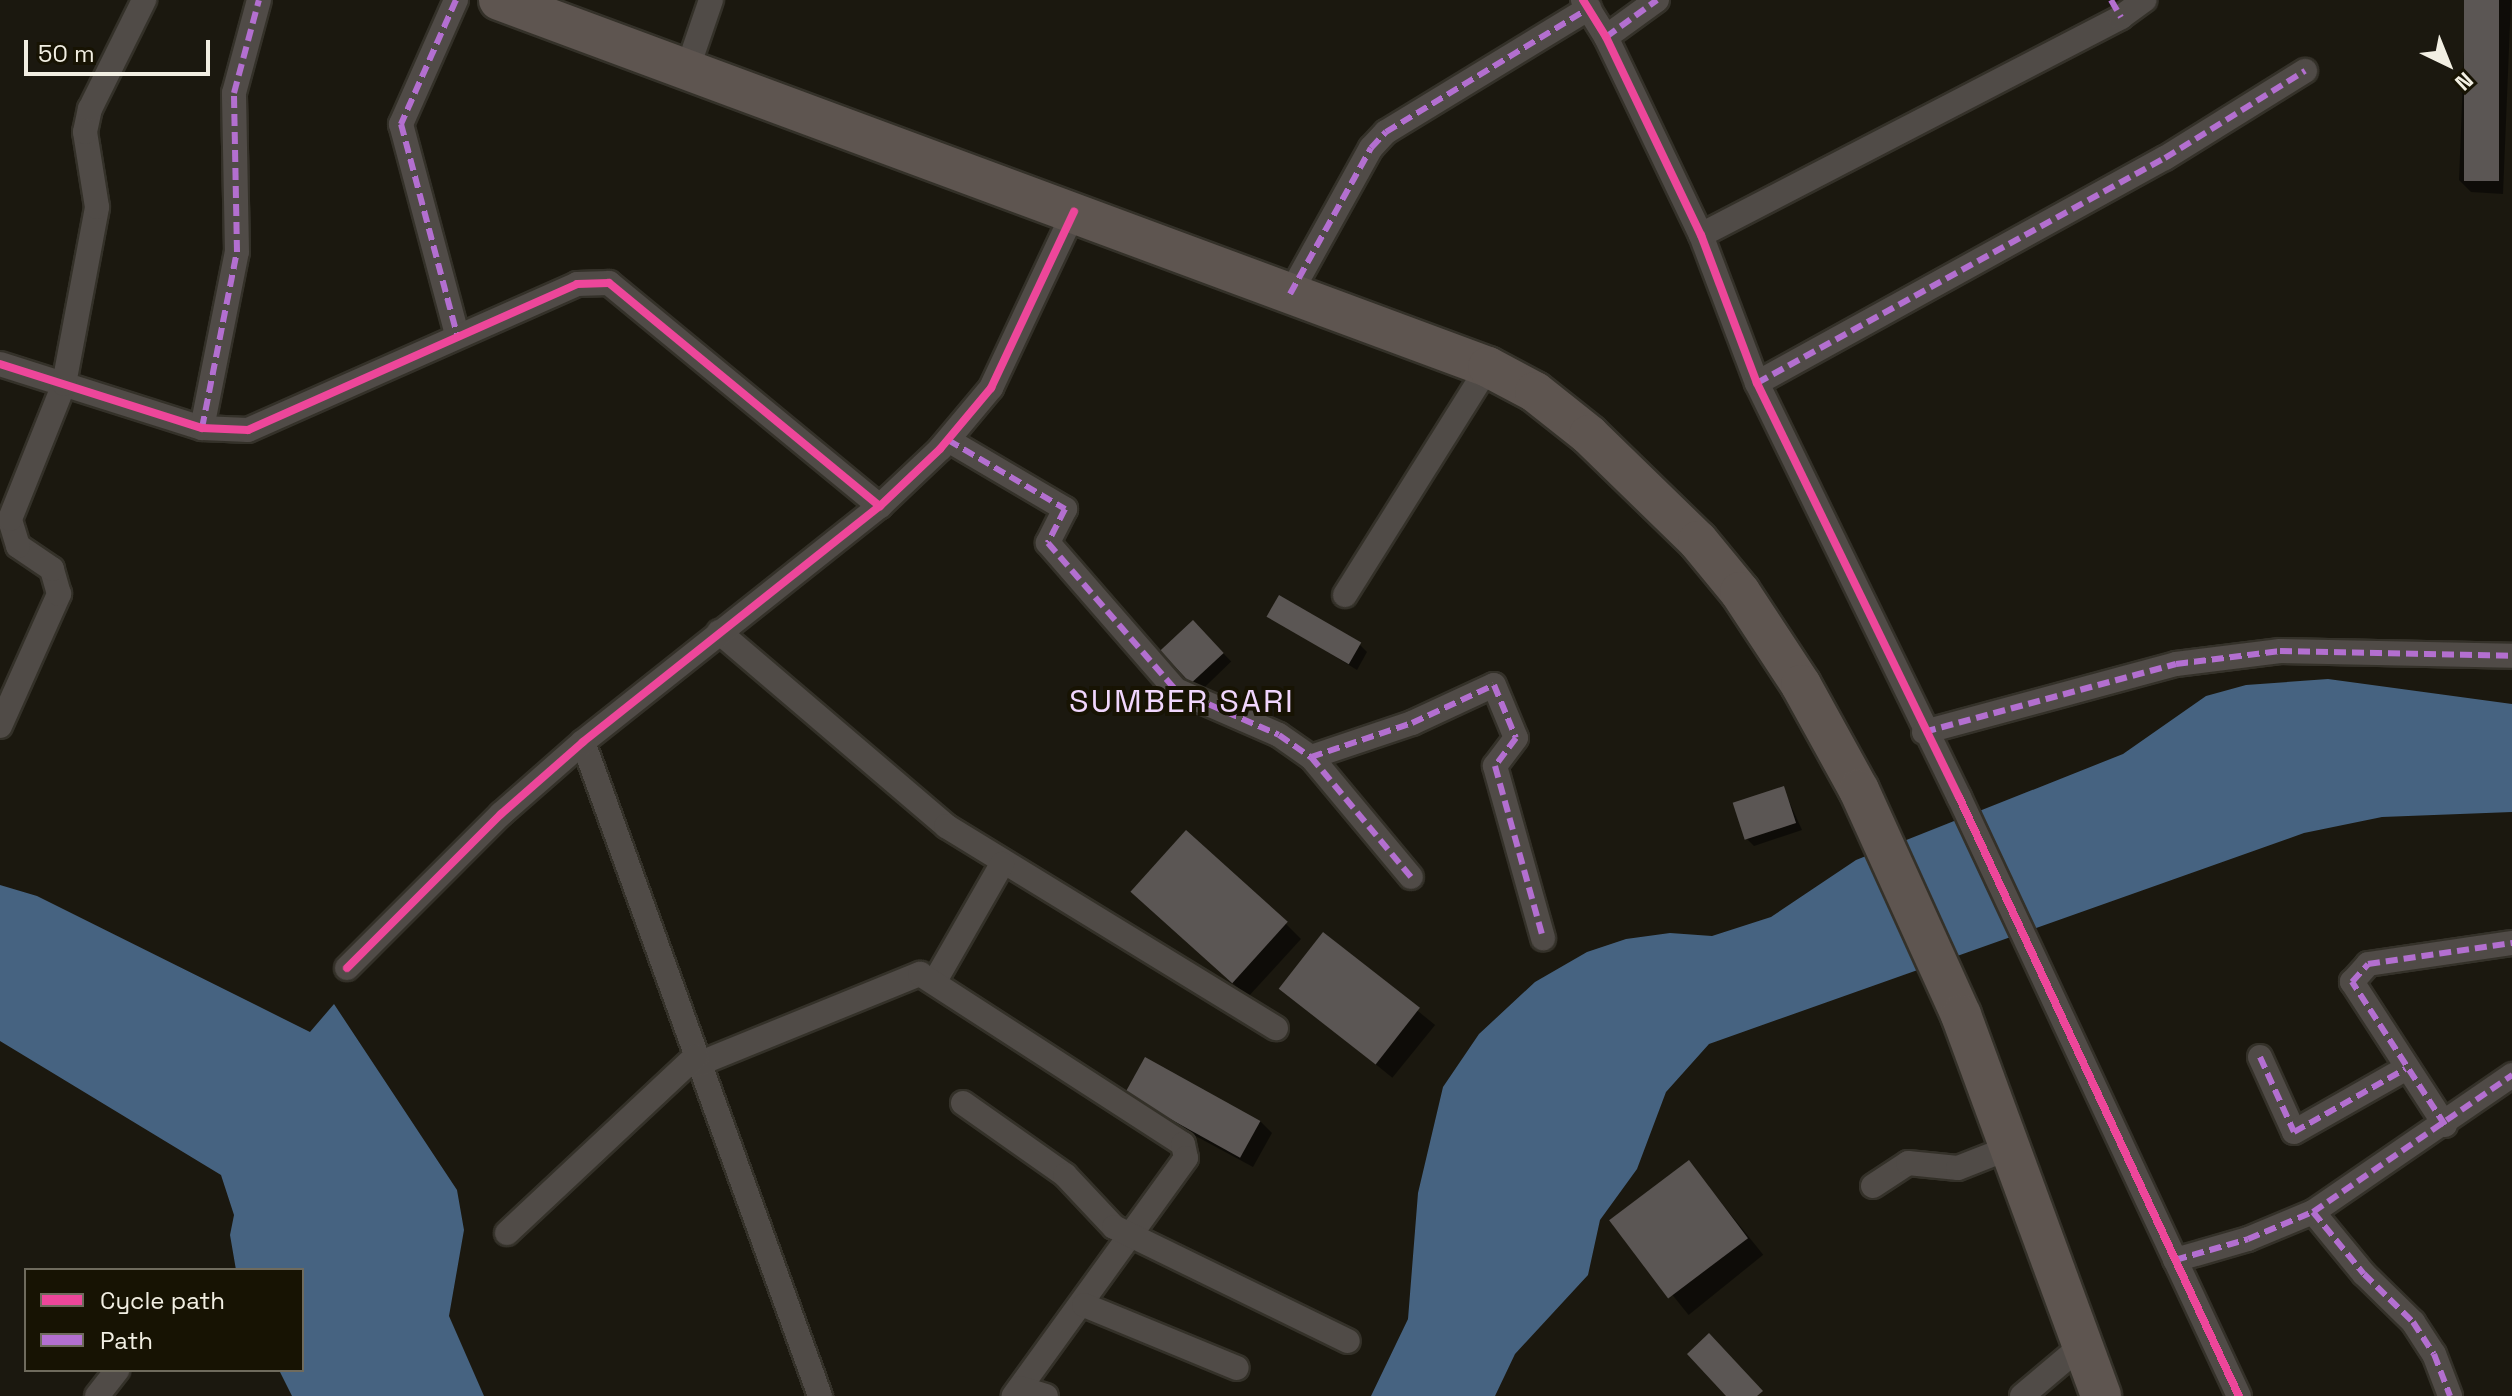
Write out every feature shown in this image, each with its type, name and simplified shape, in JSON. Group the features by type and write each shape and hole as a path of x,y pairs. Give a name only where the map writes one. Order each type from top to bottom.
{"highway":[{"path":"499,0 1488,367 1535,392 1589,435 1698,541 1740,592 1801,685 1859,790 1961,1015 2080,1347 2101,1396"}],"street":[{"path":"0,726 59,594 52,569 18,546 10,519 64,384 97,207 85,132 90,109 144,0"},
{"path":"202,428 237,252 234,93 259,0"},
{"path":"456,0 401,124 457,335"},
{"path":"687,70 711,0"},
{"path":"1606,37 1657,0"},
{"path":"1701,235 2116,9 2144,0"},
{"path":"1290,294 1371,148 1386,132 1586,4 1606,37 1701,235 1757,383 1924,732 1959,797 2239,1396"},
{"path":"1757,383 2165,158 2305,71"},
{"path":"347,968 501,814 583,742 880,506 948,440 991,388 1074,212"},
{"path":"0,364 202,428 248,430 577,284 609,283 880,506"},
{"path":"1345,595 1488,367"},
{"path":"948,440 1065,509 1048,543 1176,690 1279,735 1311,757 1411,877"},
{"path":"719,632 946,826 1002,864 1276,1028"},
{"path":"1924,732 2176,664 2280,651 2512,656"},
{"path":"1311,757 1412,723 1494,685 1516,738 1495,766 1543,938"},
{"path":"583,742 820,1396"},
{"path":"935,981 1002,864"},
{"path":"2445,1125 2354,991 2355,976 2368,964 2512,943"},
{"path":"507,1233 697,1060 913,975 935,981 1187,1149 1132,1238 1017,1392 1046,1396"},
{"path":"2260,1057 2294,1132 2405,1069"},
{"path":"2175,1260 2248,1239 2313,1212 2445,1125 2512,1075"},
{"path":"963,1103 1058,1170 1106,1221 1132,1238 1348,1341"},
{"path":"1873,1186 1908,1163 1958,1168 2009,1148"},
{"path":"2313,1212 2413,1322 2434,1354 2450,1396"},
{"path":"1084,1305 1237,1368"},
{"path":"2022,1396 2080,1347"},
{"path":"97,1396 115,1372"}],"water":[{"path":"2328,679 2512,704 2512,812 2382,817 2304,833 1709,1044 1666,1092 1637,1169 1600,1220 1588,1275 1515,1354 1495,1396 1371,1396 1408,1319 1418,1193 1443,1087 1479,1034 1535,982 1587,952 1626,939 1670,933 1712,936 1771,917 1856,860 2123,754 2206,696 2246,685"},
{"path":"0,885 37,896 310,1032 334,1004 457,1190 464,1230 449,1316 484,1396 292,1396 280,1372 304,1372 304,1268 236,1268 230,1235 234,1215 221,1175 0,1041"}],"building":[{"path":"2464,0 2499,0 2499,181 2464,181"},
{"path":"1279,595 1361,643 1349,664 1266,617"},
{"path":"1193,620 1224,653 1191,684 1160,651"},
{"path":"1784,786 1796,823 1745,840 1733,803"},
{"path":"1186,830 1288,922 1232,983 1130,892"},
{"path":"1323,932 1420,1008 1376,1064 1279,989"},
{"path":"1145,1057 1260,1121 1240,1158 1125,1094"},
{"path":"1689,1160 1748,1238 1668,1298 1609,1220"},
{"path":"1709,1333 1763,1391 1757,1396 1726,1396 1687,1354"}],"marked path":[{"path":"202,428 237,252 234,93 259,0"},
{"path":"456,0 401,124 457,335"},
{"path":"1606,37 1657,0"},
{"path":"2111,0 2121,17"},
{"path":"1290,294 1371,148 1386,132 1589,8"},
{"path":"1757,383 2165,158 2305,71"},
{"path":"948,440 1065,509 1048,543 1176,690 1279,735 1311,757 1412,723 1494,685 1516,738 1495,766 1543,938"},
{"path":"1924,732 2176,664 2280,651 2512,656"},
{"path":"1311,757 1411,877"},
{"path":"2445,1125 2352,982 2368,964 2512,943"},
{"path":"2260,1057 2294,1132 2405,1069"},
{"path":"2175,1260 2248,1239 2313,1212 2512,1075"},
{"path":"2313,1212 2364,1274 2413,1322 2434,1354 2450,1396"}],"cycle path":[{"path":"1583,0 1606,37 1701,235 1757,383 1959,797 2239,1396"},
{"path":"347,968 501,814 583,742 880,506 940,449 991,388 1074,212"},
{"path":"0,364 202,428 248,430 577,284 609,283 880,506"}],"district":[{"name":"SUMBER SARI","path":"1182,701"}]}
